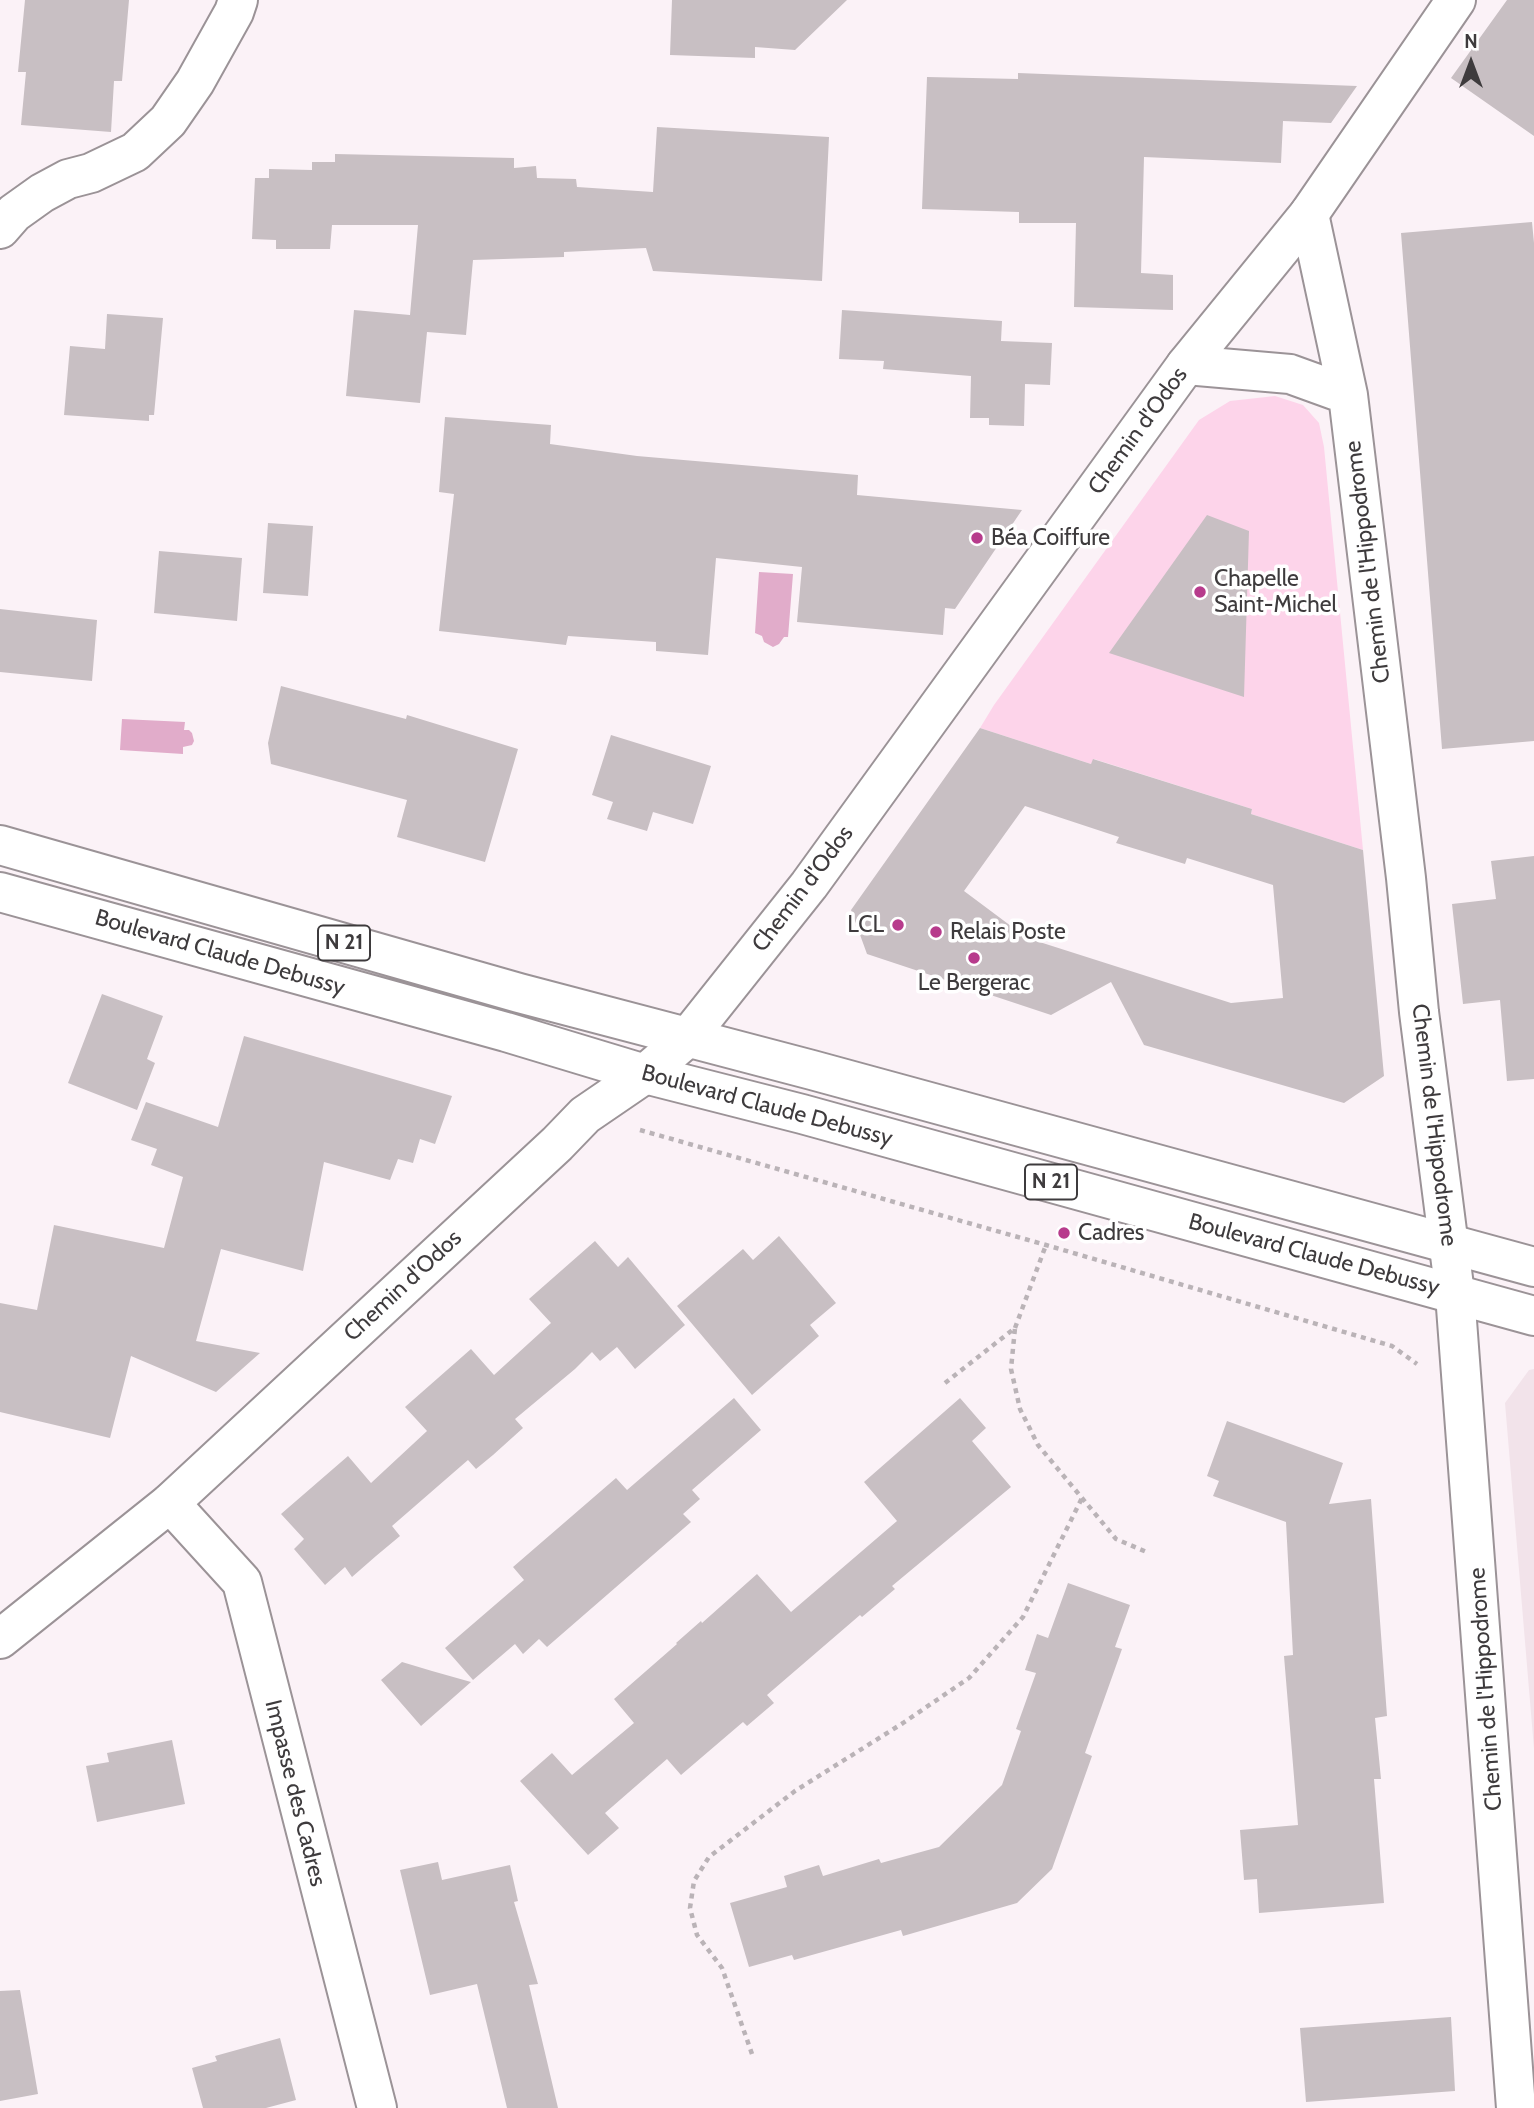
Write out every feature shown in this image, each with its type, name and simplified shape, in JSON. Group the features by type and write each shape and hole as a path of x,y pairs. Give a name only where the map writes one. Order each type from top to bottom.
{"street":[{"path":"0,229 15,213 42,193 135,152 168,121 195,82 238,0"},
{"name":"Chemin d'Odos","path":"0,1639 170,1503 585,1115 645,1074 688,1037 808,885 1186,365 1310,214 1456,0"},
{"name":"Chemin de l'Hippodrome","path":"1310,214 1348,395 1419,1012 1450,1244 1463,1377 1516,2108"},
{"path":"1186,365 1290,374 1348,395"},
{"name":"Boulevard Claude Debussy","path":"0,845 506,989 1534,1267"},
{"name":"Boulevard Claude Debussy","path":"0,892 506,1032 645,1074 802,1114 1534,1316"},
{"name":"Impasse des Cadres","path":"170,1503 242,1582 377,2108"}],"path":[{"path":"585,1115 1392,1346 1433,1376 1463,1377"},
{"path":"1046,1245 1015,1328 1011,1369 1020,1409 1038,1446 1116,1539 1149,1553"},
{"path":"945,1382 1015,1328"},
{"path":"752,2053 722,1968 697,1935 690,1908 694,1881 709,1857 795,1791 969,1678 1023,1617 1082,1498"}],"shaded area":[{"path":"1275,396 1303,405 1319,423 1324,447 1363,850 1251,814 1252,809 1094,759 1091,764 980,728 1199,420 1230,401"},
{"path":"759,572 793,574 788,637 784,637 773,647 755,633"},
{"path":"122,719 185,722 184,730 192,733 194,741 192,745 183,747 183,754 120,750"},
{"path":"1534,1369 1534,1749 1505,1403 1529,1370"}],"building":[{"path":"25,0 129,0 122,81 114,81 111,132 21,125 26,72 18,72"},
{"path":"672,0 847,0 795,50 755,47 755,58 670,55"},
{"path":"1507,0 1534,0 1534,136 1451,78"},
{"path":"1018,73 1357,86 1331,123 1283,121 1281,163 1144,157 1141,273 1173,275 1173,310 1074,307 1076,223 1019,223 1019,212 922,209 927,77 1018,79"},
{"path":"657,127 829,137 822,281 653,271 646,248 564,252 564,257 473,260 466,335 427,332 420,403 346,396 354,310 410,315 418,225 332,225 330,249 276,249 276,240 252,239 255,178 269,178 269,169 312,170 312,162 335,162 335,154 514,158 514,168 536,166 537,178 576,179 577,187 653,192"},
{"path":"1532,222 1534,741 1442,749 1401,233"},
{"path":"842,310 1002,321 1001,341 1052,343 1050,385 1025,384 1024,426 989,425 989,418 970,418 971,376 883,369 884,361 839,359"},
{"path":"107,314 163,318 154,415 149,415 149,421 64,415 70,346 105,349"},
{"path":"445,417 551,425 550,444 637,456 858,475 857,495 1022,510 955,609 945,608 943,635 797,622 802,567 716,558 708,655 656,651 656,642 568,636 566,645 439,631 454,494 439,492"},
{"name":"Chapelle Saint-Michel","path":"1207,515 1249,531 1244,697 1109,653"},
{"path":"268,523 313,526 308,596 263,593"},
{"path":"159,551 242,558 237,621 154,613"},
{"path":"0,609 97,620 92,681 0,672"},
{"path":"281,686 406,719 407,715 518,749 485,862 397,837 407,800 271,764 268,743"},
{"path":"980,728 1091,764 1093,759 1252,809 1251,814 1363,850 1384,1076 1344,1103 1144,1045 1111,982 1051,1015 867,954 851,910","holes":["1025,806 1119,837 1116,843 1185,864 1187,858 1273,885 1283,998 1231,1003 1027,938 964,891"]},
{"path":"611,735 711,766 693,824 653,812 647,831 607,819 613,802 592,795"},
{"path":"1534,856 1534,1079 1507,1081 1500,1000 1463,1004 1452,904 1496,899 1491,861"},
{"path":"102,994 163,1016 147,1059 155,1063 137,1110 68,1083"},
{"path":"244,1036 452,1096 435,1144 420,1139 413,1163 398,1159 390,1180 324,1162 303,1271 221,1249 196,1341 260,1353 216,1392 131,1356 110,1438 0,1412 0,1303 37,1310 54,1225 164,1248 183,1177 151,1165 157,1149 131,1140 146,1102 218,1127"},
{"path":"779,1236 836,1303 810,1325 819,1336 752,1395 677,1306 743,1249 753,1260"},
{"path":"595,1241 618,1267 628,1257 685,1325 635,1369 617,1347 600,1361 592,1352 515,1419 523,1428 493,1455 476,1469 468,1460 392,1526 400,1536 352,1577 345,1567 325,1585 294,1549 304,1539 281,1514 348,1456 371,1483 427,1431 405,1407 471,1349 494,1375 551,1323 529,1299"},
{"path":"734,1398 761,1430 692,1490 700,1499 683,1514 691,1522 547,1647 539,1639 523,1654 515,1644 473,1680 445,1648 524,1580 513,1567 616,1478 627,1490"},
{"path":"960,1398 986,1428 972,1441 1011,1487 892,1586 895,1589 862,1617 860,1615 767,1695 774,1703 747,1726 743,1722 681,1775 667,1759 605,1813 619,1828 588,1855 520,1781 552,1753 572,1775 634,1723 614,1699 757,1574 791,1612 897,1521 864,1482"},
{"path":"1227,1421 1343,1463 1329,1504 1371,1499 1387,1716 1375,1718 1381,1779 1374,1779 1384,1903 1259,1913 1257,1879 1244,1880 1240,1830 1298,1825 1284,1656 1293,1655 1286,1522 1213,1496 1219,1481 1207,1476"},
{"path":"1068,1583 1130,1605 1115,1647 1122,1649 1085,1753 1092,1756 1052,1869 1017,1903 903,1936 901,1930 794,1960 792,1955 749,1967 730,1903 787,1887 784,1876 819,1865 823,1876 879,1859 881,1863 939,1847 1002,1785 1021,1731 1016,1729 1036,1673 1025,1670 1037,1634 1048,1638"},
{"path":"402,1662 471,1682 421,1726 381,1680"},
{"path":"172,1740 185,1804 97,1822 86,1766 109,1762 107,1753"},
{"path":"438,1862 442,1880 510,1865 518,1901 514,1902 538,1984 529,1985 558,2108 507,2108 477,1984 430,1995 400,1870"},
{"path":"20,1990 38,2094 0,2101 0,1991"},
{"path":"1451,2017 1455,2091 1306,2102 1300,2028"},
{"path":"280,2038 296,2100 266,2108 203,2108 192,2068 217,2061 215,2056"}],"place":[{"name":"Béa Coiffure","path":"977,538"},
{"name":"Chapelle Saint-Michel","path":"1200,592"},
{"name":"LCL","path":"898,925"},
{"name":"Relais Poste","path":"936,932"},
{"name":"Le Bergerac","path":"974,958"},
{"name":"Cadres","path":"1064,1233"}]}
